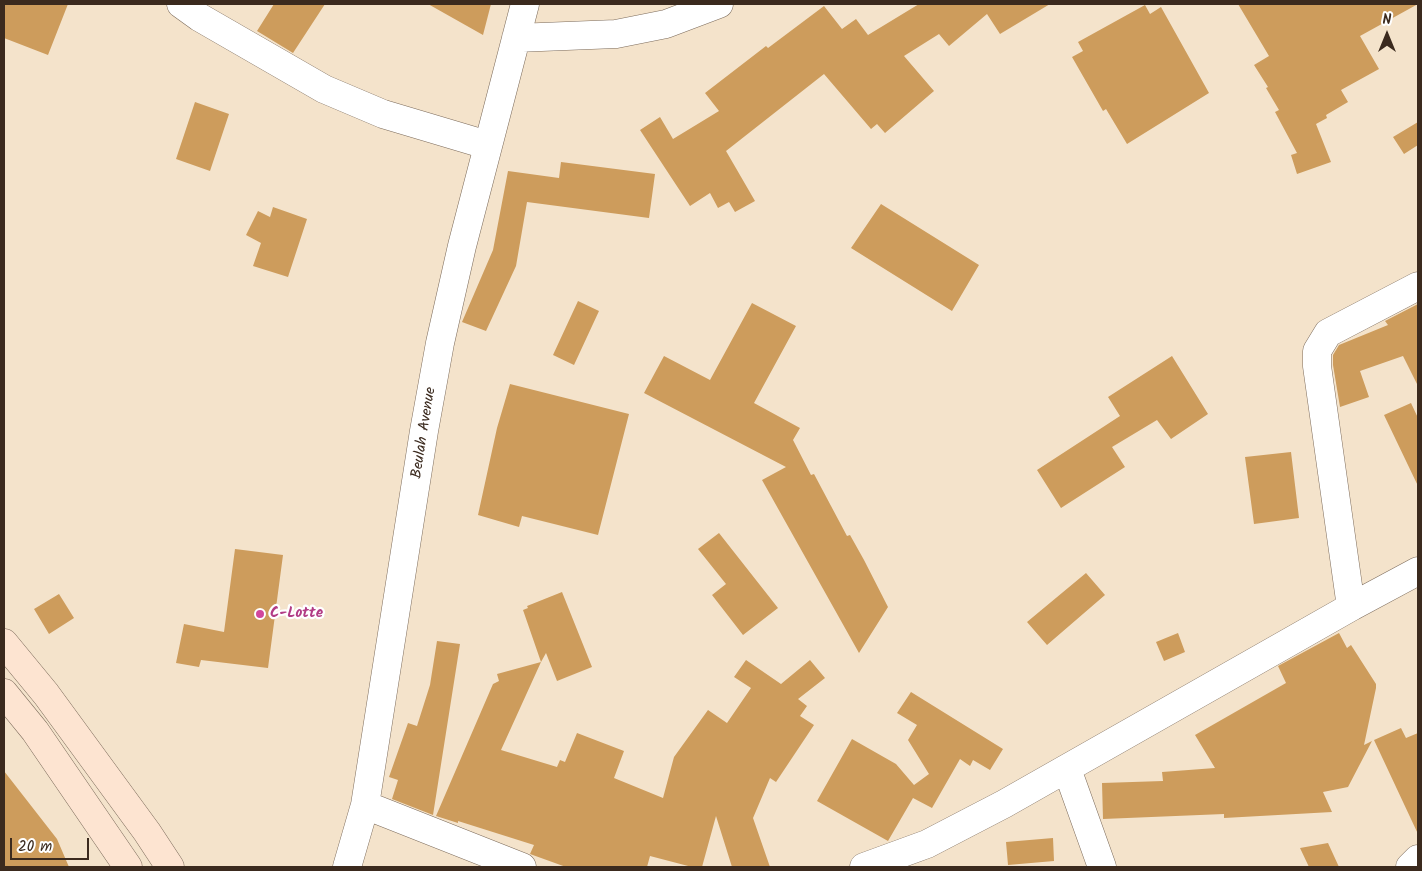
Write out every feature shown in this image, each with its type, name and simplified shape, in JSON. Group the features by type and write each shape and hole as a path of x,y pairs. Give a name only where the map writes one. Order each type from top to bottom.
{"street":[{"path":"181,4 199,18 324,89 383,114 487,144"},
{"name":"Beulah Avenue","path":"347,867 365,805 424,431 462,246 487,144 525,4"},
{"path":"516,38 616,34 666,24 719,4"},
{"path":"1350,607 1317,366 1317,351 1328,333 1418,286"},
{"path":"864,867 927,844 1067,769 1350,607 1418,571"},
{"path":"4,643 46,694 147,832 170,867"},
{"path":"4,693 34,731 128,867"},
{"path":"1067,769 1102,867"},
{"path":"365,805 522,867"},
{"path":"1410,867 1418,859"}],"building":[{"path":"4,4 68,4 48,55 4,38"},
{"path":"274,4 325,4 293,53 257,31"},
{"path":"428,4 491,4 483,35"},
{"path":"919,4 1050,4 1000,34 987,14 949,46 939,34 904,56 934,91 885,133 877,124 871,129 824,74 726,151 755,201 735,212 729,202 718,208 710,193 690,206 640,130 660,117 673,139 719,111 705,93 766,46 768,48 824,6 842,29 856,19 868,35"},
{"path":"1238,4 1418,4 1360,36 1379,69 1341,90 1348,102 1326,115 1327,118 1316,124 1331,162 1297,174 1291,155 1297,153 1275,112 1279,110 1266,88 1268,87 1254,65 1269,56"},
{"path":"1145,5 1150,14 1161,7 1209,93 1127,144 1106,109 1103,111 1072,57 1083,51 1078,42"},
{"path":"195,102 229,114 210,171 176,159"},
{"path":"1418,122 1418,145 1404,154 1393,137"},
{"path":"561,162 655,174 649,218 527,202 516,266 486,331 462,322 493,250 508,171 559,178"},
{"path":"881,204 979,265 952,311 851,248"},
{"path":"273,207 307,219 288,277 253,266 261,243 246,235 258,211 270,217"},
{"path":"578,301 599,311 574,365 553,355"},
{"path":"752,303 796,326 754,403 800,428 793,440 811,475 814,474 847,536 850,535 888,607 859,653 762,480 786,467 644,393 664,356 710,380"},
{"path":"1418,304 1418,386 1403,356 1360,371 1369,397 1340,407 1333,365 1333,355 1339,345 1388,325 1385,321"},
{"path":"1172,356 1208,414 1171,439 1157,420 1112,447 1125,467 1061,508 1037,470 1120,416 1108,397"},
{"path":"510,384 629,414 598,535 522,516 519,527 478,515 497,428"},
{"path":"1411,403 1418,418 1418,486 1384,415"},
{"path":"1291,452 1299,518 1254,524 1245,457"},
{"path":"719,533 778,608 743,635 712,595 726,584 698,549"},
{"path":"235,549 283,555 268,668 201,660 199,667 176,663 184,624 224,632"},
{"path":"1086,573 1105,595 1047,645 1027,622"},
{"path":"562,592 592,667 557,681 546,653 541,662 523,610 528,608 527,606"},
{"path":"59,594 74,618 49,634 34,609"},
{"path":"1178,633 1185,652 1164,661 1156,642"},
{"path":"1339,633 1347,648 1351,645 1376,684 1376,688 1364,745 1372,741 1348,787 1323,792 1332,812 1224,818 1224,814 1103,819 1102,783 1163,781 1162,772 1215,768 1195,735 1286,683 1278,666"},
{"path":"437,641 460,644 433,815 392,799 398,780 389,777 408,723 417,726 430,685"},
{"path":"746,660 781,684 810,660 825,678 798,699 807,706 800,716 814,725 776,782 770,778 753,818 770,867 732,867 716,816 702,867 692,867 650,856 647,867 566,867 530,854 534,845 436,816 493,684 499,681 497,674 541,662 501,750 557,767 560,760 565,762 577,733 624,751 614,778 663,798 674,757 708,710 727,723 751,688 734,677"},
{"path":"911,692 1003,749 990,770 973,760 970,766 960,759 932,808 913,798 888,841 817,801 852,739 896,764 914,785 929,774 908,740 917,725 897,713"},
{"path":"1401,728 1406,738 1418,733 1418,834 1374,740"},
{"path":"4,771 57,839 69,867 4,867"},
{"path":"1053,838 1054,861 1008,865 1006,842"},
{"path":"1328,843 1339,867 1309,867 1300,848"}],"place":[{"name":"C-Lotte","path":"260,614"}]}
